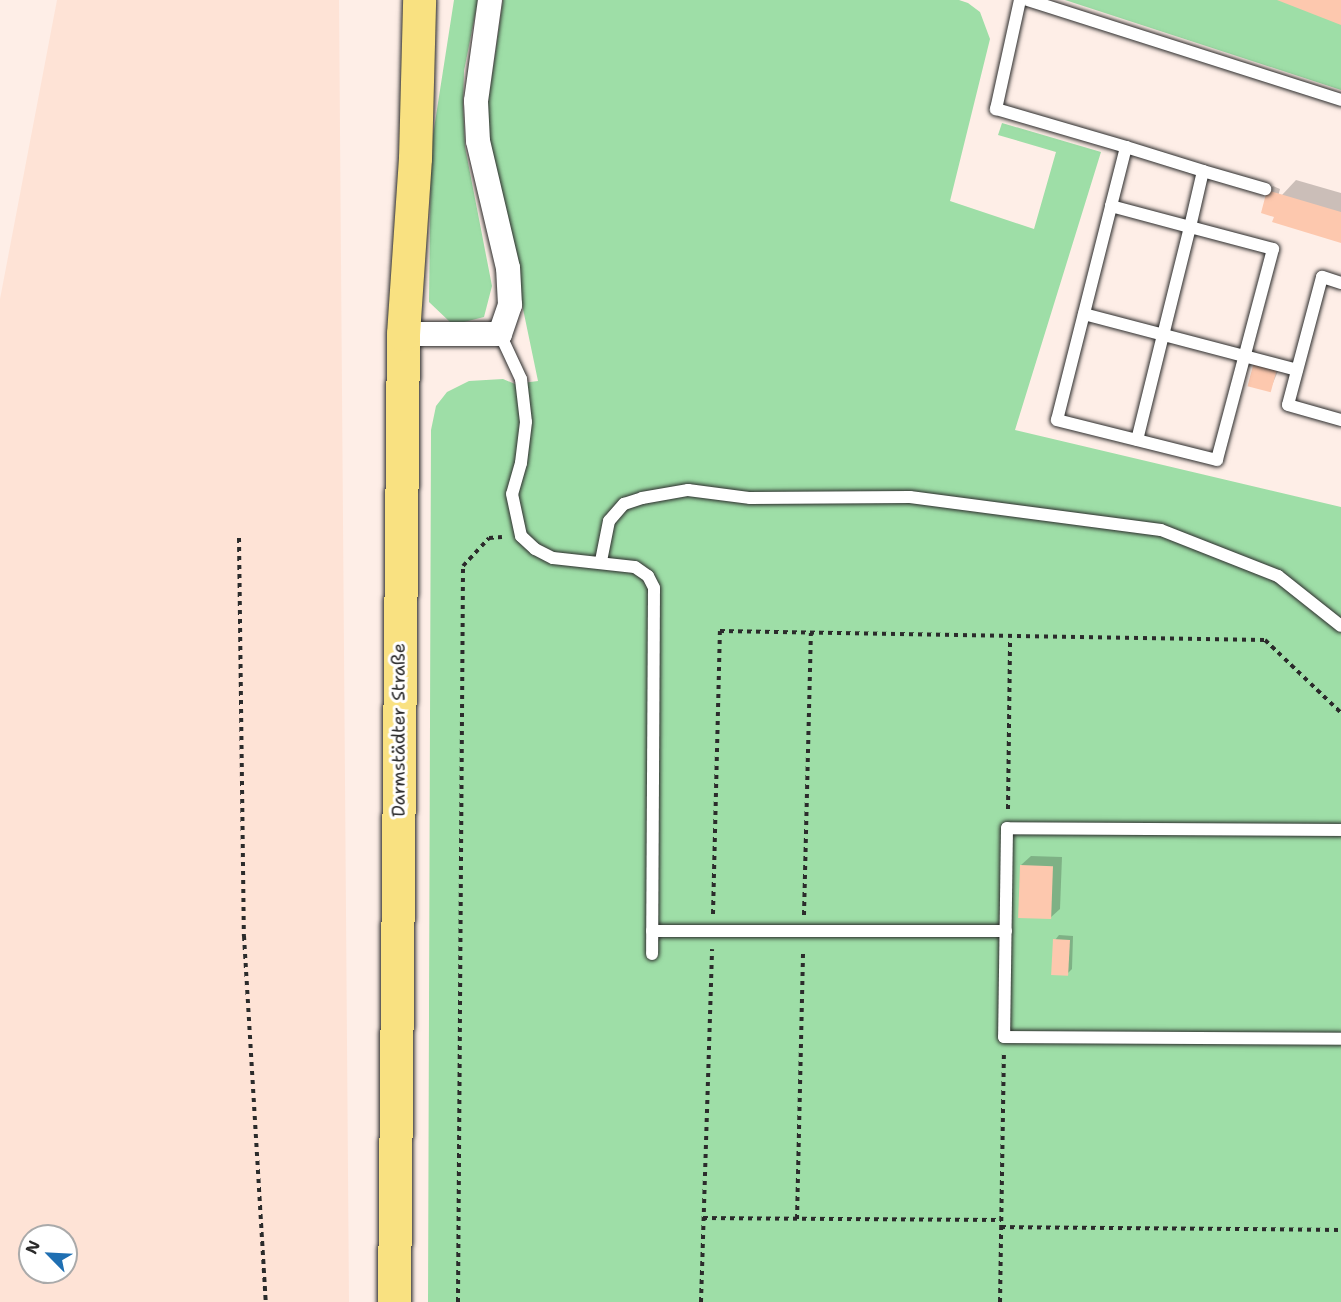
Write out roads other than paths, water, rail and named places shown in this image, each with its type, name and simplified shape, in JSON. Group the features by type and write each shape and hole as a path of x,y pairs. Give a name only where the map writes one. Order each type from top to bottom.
{"main road":[{"name":"Darmstädter Straße","path":"394,1302 403,334 415,158 419,0"},
{"name":"Darmstädter Straße","path":"415,158 442,0"}],"street":[{"path":"403,334 500,334 510,305 508,268 483,168 476,101 490,0"}],"lane":[{"path":"1020,0 996,109 1265,189"},
{"path":"1028,0 1341,100"},
{"path":"1111,206 1273,249 1217,460 1058,420 1084,314 1111,206 1126,147"},
{"path":"1137,440 1203,171"},
{"path":"1341,283 1322,277 1288,405 1341,420"},
{"path":"1084,314 1297,370"},
{"path":"500,334 521,380 526,422 521,463 512,494 521,536 535,549 553,558 601,561 635,567 648,576 654,588 652,954"},
{"path":"601,561 609,521 624,504 642,498 688,490 750,498 910,497 1161,530 1278,576 1341,626"},
{"path":"1341,830 1007,828 1004,1037 1341,1039"},
{"path":"652,931 1006,931"}]}
